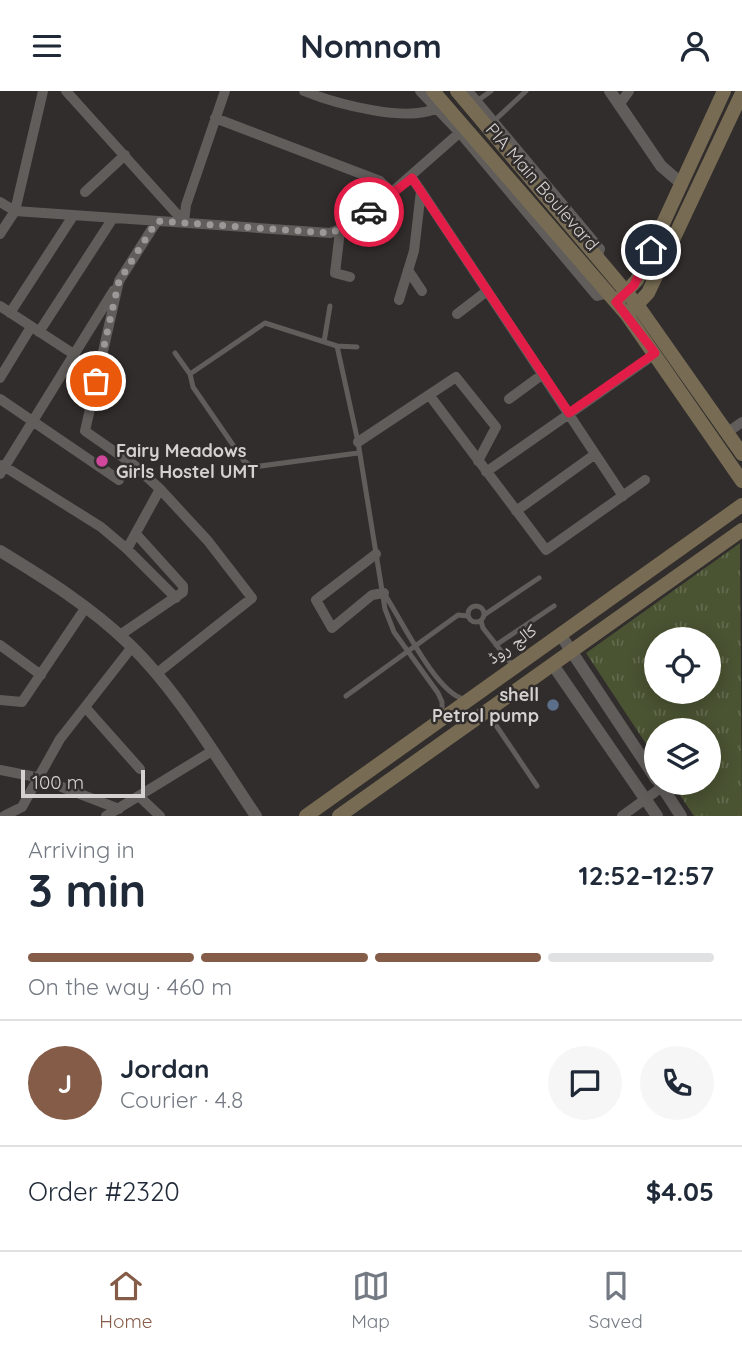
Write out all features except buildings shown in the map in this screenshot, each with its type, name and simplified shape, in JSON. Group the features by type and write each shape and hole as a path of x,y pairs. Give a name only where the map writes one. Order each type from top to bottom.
{"main road":[{"name":"PIA Main Boulevard","path":"433,91 440,106 632,311 728,432 742,454"},
{"path":"617,296 637,280 724,91"},
{"path":"632,311 653,284 742,93"},
{"name":"PIA Main Boulevard","path":"468,94 597,257 617,296"},
{"name":"PIA Main Boulevard","path":"632,311 655,353 742,481"},
{"name":"کالج روڈ","path":"306,816 742,505"},
{"path":"339,816 740,535"}],"street":[{"path":"0,233 15,211 43,91"},
{"path":"66,91 184,222"},
{"path":"184,222 186,205 225,91"},
{"path":"303,91 371,109 430,113 440,106 420,91"},
{"path":"610,91 661,166 682,184"},
{"path":"619,105 629,91"},
{"path":"468,94 494,121 600,249 597,257"},
{"path":"215,118 380,181 392,193"},
{"path":"0,202 15,211 73,216 184,222 317,234 340,231 354,224 412,178 463,130"},
{"path":"85,192 125,155"},
{"path":"412,178 623,496"},
{"path":"399,300 417,234 421,191"},
{"path":"10,313 73,216"},
{"path":"0,378 113,218"},
{"path":"157,221 35,421 2,468 101,527 176,598"},
{"path":"340,231 335,274 350,277"},
{"path":"408,270 422,291"},
{"path":"119,281 85,431 134,465 160,489 208,541 252,598 156,674"},
{"path":"457,314 487,291"},
{"path":"0,306 75,355"},
{"path":"486,472 655,353"},
{"path":"509,399 543,374"},
{"path":"358,442 456,377 496,427 478,461"},
{"path":"430,396 547,550 645,480"},
{"path":"0,400 99,466"},
{"path":"728,432 742,422"},
{"path":"516,510 594,455"},
{"path":"127,549 160,489"},
{"path":"120,635 183,591 183,586 137,535"},
{"path":"0,551 86,607 132,647 156,674 256,816"},
{"path":"376,554 316,600 332,628 372,595 385,594"},
{"path":"0,700 22,702 86,607"},
{"path":"560,634 644,759"},
{"path":"0,645 41,675"},
{"path":"4,816 22,807 36,777 85,707 132,647"},
{"path":"553,666 657,816"},
{"path":"587,713 606,702"},
{"path":"85,707 140,769"},
{"path":"0,770 36,777 113,813 212,751"},
{"path":"621,764 639,751"},
{"path":"622,816 649,795"},
{"path":"667,795 681,816"},
{"path":"140,797 160,816"}],"lane":[{"path":"468,94 491,91"},
{"path":"494,121 526,91"},
{"path":"324,342 330,306"},
{"path":"190,374 265,323 337,346 357,347"},
{"path":"337,346 358,442 388,622 438,693 442,702 442,719"},
{"path":"175,353 190,374 193,387 240,455 253,467 358,453"},
{"path":"346,696 458,615 468,615 476,622 540,578"},
{"path":"385,594 414,645 453,695 467,699"},
{"path":"496,645 554,605"},
{"path":"468,615 473,607 478,607 496,645 513,666"},
{"path":"487,712 537,786"}],"green space":[{"path":"740,543 742,816 694,816 680,795 721,795 721,718 644,718 644,741 586,653"}],"way so far":[{"path":"96,381 119,281 157,221 317,234 340,231 369,212"}],"place":[{"name":"Fairy Meadows Girls Hostel UMT","path":"102,461"},
{"name":"shell Petrol pump","path":"553,705"}],"route":[{"path":"369,212 412,178 569,413 655,353 616,302 634,285 651,250"}]}
